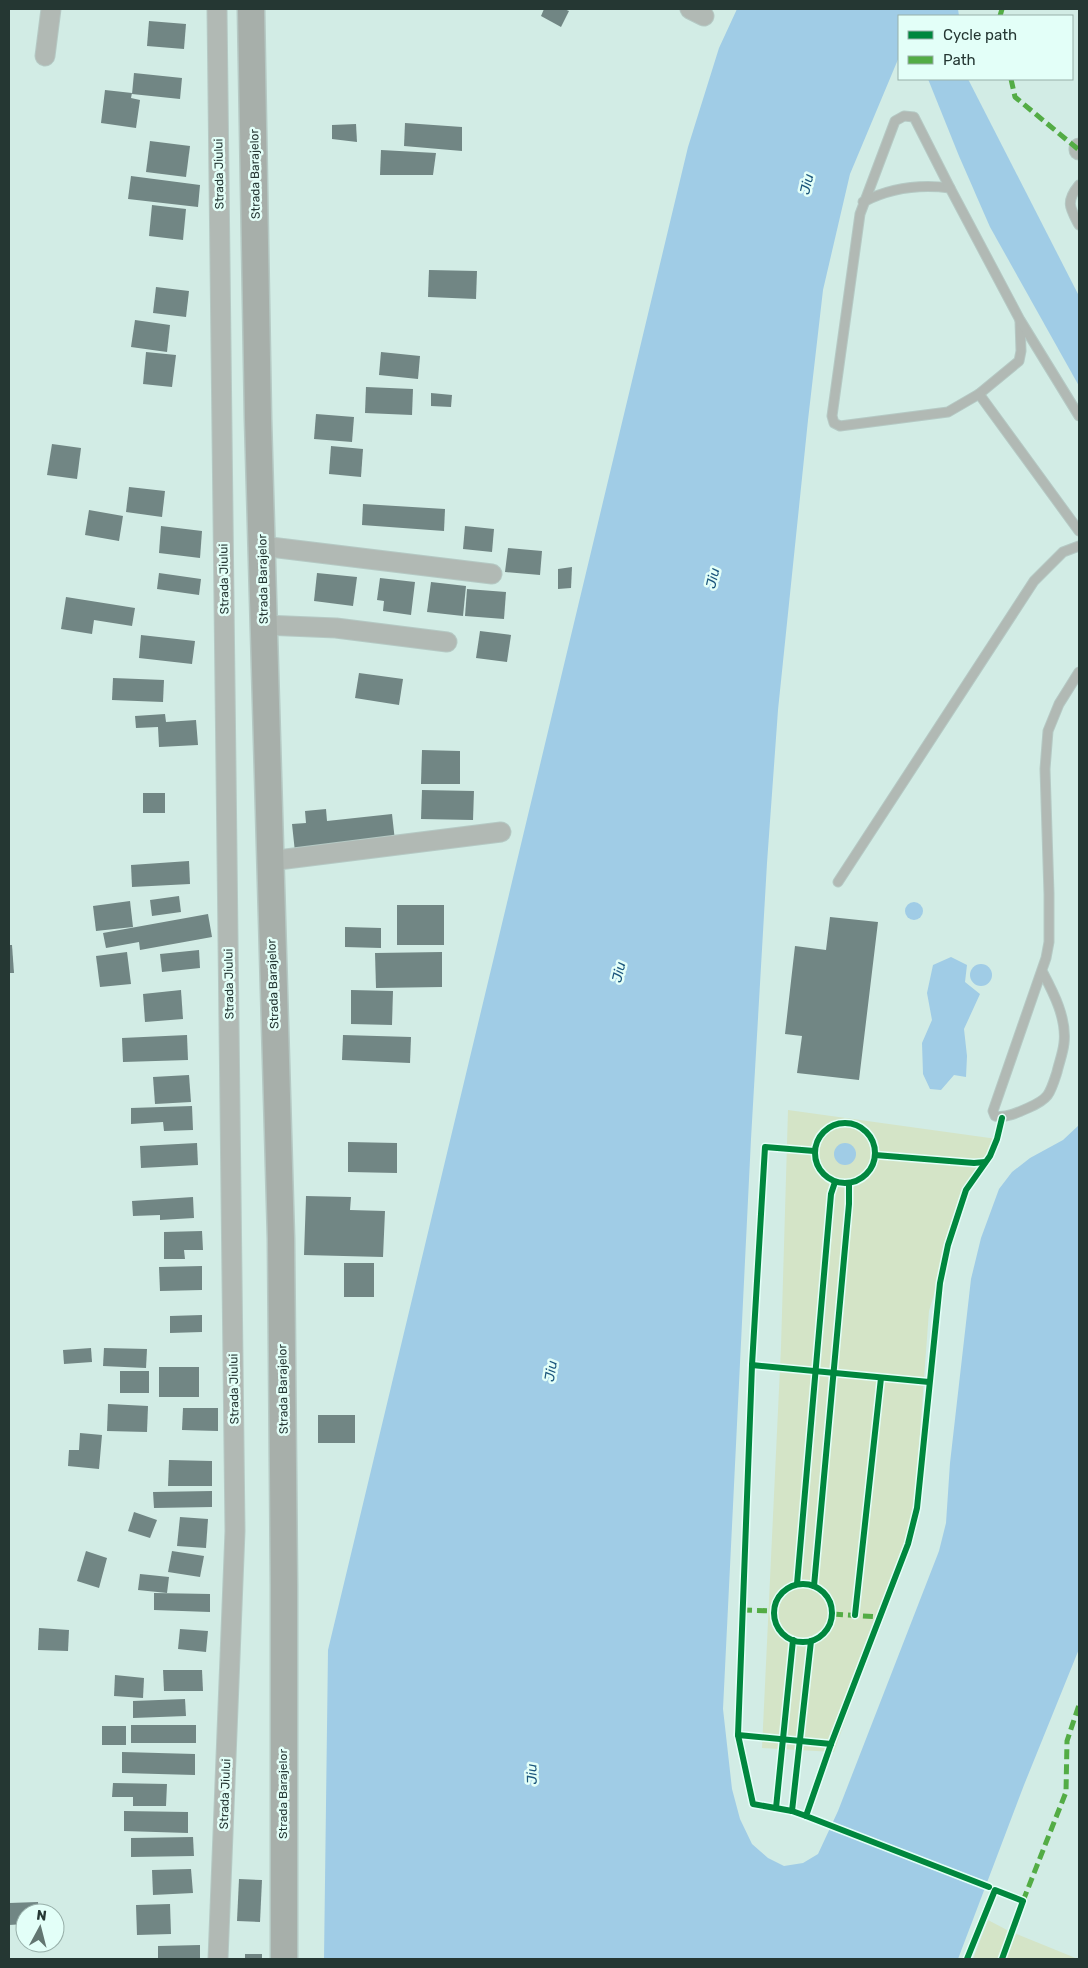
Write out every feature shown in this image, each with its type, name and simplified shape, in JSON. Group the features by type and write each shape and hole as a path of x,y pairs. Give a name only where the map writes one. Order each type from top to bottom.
{"main road":[{"name":"Strada Barajelor","path":"251,9 258,419 280,1220 284,1475 284,1959"}],"street":[{"path":"45,56 52,9"},
{"name":"Strada Jiului","path":"217,9 235,1531 218,1959"},
{"path":"262,546 492,574"},
{"path":"264,625 336,628 448,642"},
{"path":"270,861 501,832"}],"lane":[{"path":"1020,320 1021,351 1019,361 979,394 948,412 840,426 834,423 832,416 860,214 895,121 904,116 914,117 1020,320 1079,416"},
{"path":"1079,185 1070,201 1070,209 1079,225"},
{"path":"863,202 881,193 903,188 931,186 950,188"},
{"path":"979,394 1079,531"},
{"path":"838,882 1034,581 1063,552 1079,546"},
{"path":"1042,971 1056,997 1065,1041 1051,1091 1041,1103 1002,1118 995,1116 993,1112 1042,971 1049,942 1045,769 1048,731 1059,704 1079,672"}],"green space":[{"path":"788,1110 997,1139 966,1190 929,1311 913,1528 834,1752 762,1748 781,1347"},
{"path":"988,1920 1007,1930 1078,1959 973,1959"}],"water":[{"name":"Jiu","path":"737,9 958,9 959,15 898,15 898,59 850,174 823,290 808,420 778,710 767,863 751,1139 723,1709 732,1789 740,1819 752,1844 768,1858 784,1866 803,1863 818,1854 838,1811 939,1551 946,1523 950,1463 971,1279 981,1238 999,1189 1012,1172 1030,1158 1063,1140 1079,1125 1079,1649 1024,1785 958,1959 324,1959 328,1650 688,147 719,48"},
{"path":"928,80 969,80 1079,296 1079,386 990,227"},
{"path":"914,902 920,905 923,911 920,917 914,920 908,917 905,911 908,905"},
{"path":"951,957 967,965 965,982 980,994 964,1029 967,1056 966,1077 954,1075 941,1090 930,1089 923,1074 922,1043 932,1020 927,993 933,965"},
{"path":"981,964 989,967 992,975 989,983 981,986 973,983 970,975 973,967"},
{"path":"845,1143 855,1150 856,1154 849,1164 845,1165 835,1158 834,1154 841,1144"}],"building":[{"path":"544,9 564,9 569,11 561,27 541,16"},
{"path":"149,21 186,24 184,49 147,46"},
{"path":"134,73 182,78 180,99 132,94"},
{"path":"105,90 132,93 131,98 140,100 136,128 101,123"},
{"path":"405,123 462,127 462,151 404,146"},
{"path":"356,124 357,142 332,139 332,125"},
{"path":"150,141 190,146 186,177 146,172"},
{"path":"381,150 436,153 433,175 380,175"},
{"path":"131,176 200,185 198,207 128,199"},
{"path":"152,205 186,209 183,240 149,236"},
{"path":"429,270 477,271 476,299 428,297"},
{"path":"156,287 189,291 186,317 153,313"},
{"path":"135,320 170,325 167,352 131,347"},
{"path":"146,352 176,355 172,387 143,384"},
{"path":"381,352 420,356 418,379 379,375"},
{"path":"366,387 413,389 412,415 365,413"},
{"path":"431,393 452,395 451,407 431,406"},
{"path":"316,414 354,417 352,442 314,439"},
{"path":"52,444 81,448 77,479 47,475"},
{"path":"331,446 363,449 361,477 329,474"},
{"path":"129,487 165,491 162,517 126,512"},
{"path":"363,504 445,509 444,531 362,525"},
{"path":"89,510 123,516 119,541 85,535"},
{"path":"161,526 202,531 200,558 159,553"},
{"path":"465,526 494,529 492,552 463,549"},
{"path":"508,548 542,551 540,575 505,572"},
{"path":"572,567 571,588 558,589 558,569"},
{"path":"159,573 201,579 199,595 157,589"},
{"path":"317,573 357,577 353,606 314,601"},
{"path":"380,578 415,582 411,615 383,611 384,601 377,600"},
{"path":"431,582 466,586 463,616 427,612"},
{"path":"467,589 506,592 504,619 465,616"},
{"path":"66,597 135,608 132,626 94,620 92,634 61,629"},
{"path":"480,631 511,635 507,662 476,658"},
{"path":"141,635 195,641 192,664 139,658"},
{"path":"359,673 403,679 399,705 355,698"},
{"path":"113,678 164,680 163,702 112,700"},
{"path":"165,714 166,722 196,720 198,745 159,747 158,727 136,728 135,716"},
{"path":"422,750 460,751 460,784 421,784"},
{"path":"422,790 474,791 473,820 421,819"},
{"path":"143,793 165,793 165,813 143,813"},
{"path":"326,809 327,821 392,814 395,841 295,852 292,824 306,823 305,811"},
{"path":"189,861 190,884 132,887 131,865"},
{"path":"179,896 181,912 152,916 150,900"},
{"path":"130,901 133,927 96,931 93,906"},
{"path":"397,905 444,905 444,945 397,945"},
{"path":"208,914 212,937 140,950 139,942 106,948 103,933"},
{"path":"830,917 878,922 859,1080 797,1073 802,1036 785,1034 795,946 826,950"},
{"path":"345,927 381,928 381,948 345,947"},
{"path":"9,945 12,945 14,973 9,973"},
{"path":"199,950 200,968 162,972 160,954"},
{"path":"127,952 131,984 100,987 96,956"},
{"path":"442,952 442,987 376,988 375,953"},
{"path":"181,990 183,1019 145,1022 143,994"},
{"path":"351,990 393,991 392,1025 351,1024"},
{"path":"187,1035 188,1060 123,1062 122,1038"},
{"path":"343,1035 411,1037 410,1063 342,1060"},
{"path":"189,1075 191,1102 155,1104 153,1077"},
{"path":"192,1106 193,1130 164,1131 163,1122 131,1124 131,1108"},
{"path":"348,1142 397,1143 397,1173 348,1172"},
{"path":"197,1143 198,1165 141,1168 140,1146"},
{"path":"306,1196 351,1197 350,1210 385,1211 383,1257 304,1255"},
{"path":"193,1197 194,1218 160,1220 160,1215 133,1216 132,1201"},
{"path":"202,1231 203,1250 184,1250 185,1259 164,1259 164,1232"},
{"path":"344,1263 374,1263 374,1297 344,1297"},
{"path":"202,1266 202,1290 160,1291 159,1267"},
{"path":"202,1315 202,1332 170,1333 170,1316"},
{"path":"91,1348 92,1362 64,1364 63,1350"},
{"path":"104,1348 147,1349 146,1368 103,1366"},
{"path":"159,1367 199,1367 199,1397 159,1397"},
{"path":"120,1371 149,1371 149,1393 120,1393"},
{"path":"108,1404 148,1406 147,1432 107,1431"},
{"path":"183,1408 218,1408 218,1431 182,1430"},
{"path":"318,1415 355,1415 355,1443 318,1443"},
{"path":"80,1433 102,1435 99,1469 68,1466 69,1450 79,1450"},
{"path":"169,1460 212,1461 212,1486 168,1486"},
{"path":"212,1491 212,1507 154,1508 153,1492"},
{"path":"134,1512 157,1520 150,1538 128,1531"},
{"path":"180,1517 208,1519 206,1548 177,1546"},
{"path":"86,1551 107,1558 99,1588 77,1581"},
{"path":"172,1551 204,1556 200,1577 168,1572"},
{"path":"140,1574 169,1577 167,1593 138,1590"},
{"path":"154,1593 210,1594 210,1612 154,1610"},
{"path":"39,1628 69,1630 68,1651 38,1650"},
{"path":"180,1629 208,1631 206,1652 178,1649"},
{"path":"163,1670 202,1670 203,1691 164,1691"},
{"path":"115,1675 144,1678 143,1698 114,1696"},
{"path":"185,1699 186,1716 133,1718 133,1701"},
{"path":"131,1725 196,1725 196,1743 131,1743"},
{"path":"102,1726 126,1726 126,1745 102,1745"},
{"path":"122,1752 195,1754 195,1775 122,1773"},
{"path":"113,1783 167,1784 166,1806 133,1806 133,1797 112,1797"},
{"path":"124,1811 188,1812 188,1833 124,1831"},
{"path":"193,1837 194,1856 131,1857 131,1838"},
{"path":"191,1869 193,1893 153,1895 152,1870"},
{"path":"239,1879 262,1880 260,1922 237,1921"},
{"path":"38,1902 38,1903 15,1903 15,1925 9,1925 9,1903"},
{"path":"170,1904 171,1934 137,1935 136,1905"},
{"path":"200,1945 200,1959 158,1959 158,1946"},
{"path":"245,1954 262,1954 262,1959 245,1959"}],"marked path":[{"path":"1000,15 1002,9"},
{"path":"1011,80 1015,97 1079,150"},
{"path":"742,1610 774,1611"},
{"path":"833,1614 880,1617"},
{"path":"1023,1901 1066,1792 1067,1741 1079,1705"}],"cycle path":[{"path":"989,1887 806,1816 831,1744 908,1544 917,1508 940,1283 948,1245 966,1190 990,1156 997,1139 1002,1118"},
{"path":"839,1123 851,1123 862,1128 870,1136 875,1147 875,1153 873,1165 862,1178 851,1183 839,1183 828,1178 820,1170 815,1159 815,1147 820,1136 828,1128 839,1123"},
{"path":"806,1816 792,1811 753,1804 738,1735 752,1365 765,1147 814,1151"},
{"path":"875,1155 974,1163 985,1162"},
{"path":"797,1584 831,1194 835,1182"},
{"path":"814,1586 849,1204 849,1183"},
{"path":"752,1365 929,1382"},
{"path":"855,1615 881,1378"},
{"path":"803,1584 814,1586 827,1597 832,1613 830,1624 819,1637 803,1642 792,1640 779,1629 774,1613 776,1602 787,1589 803,1584"},
{"path":"776,1808 793,1640"},
{"path":"792,1811 811,1641"},
{"path":"738,1735 831,1744"},
{"path":"967,1959 995,1890 1023,1901 1002,1959"}]}
